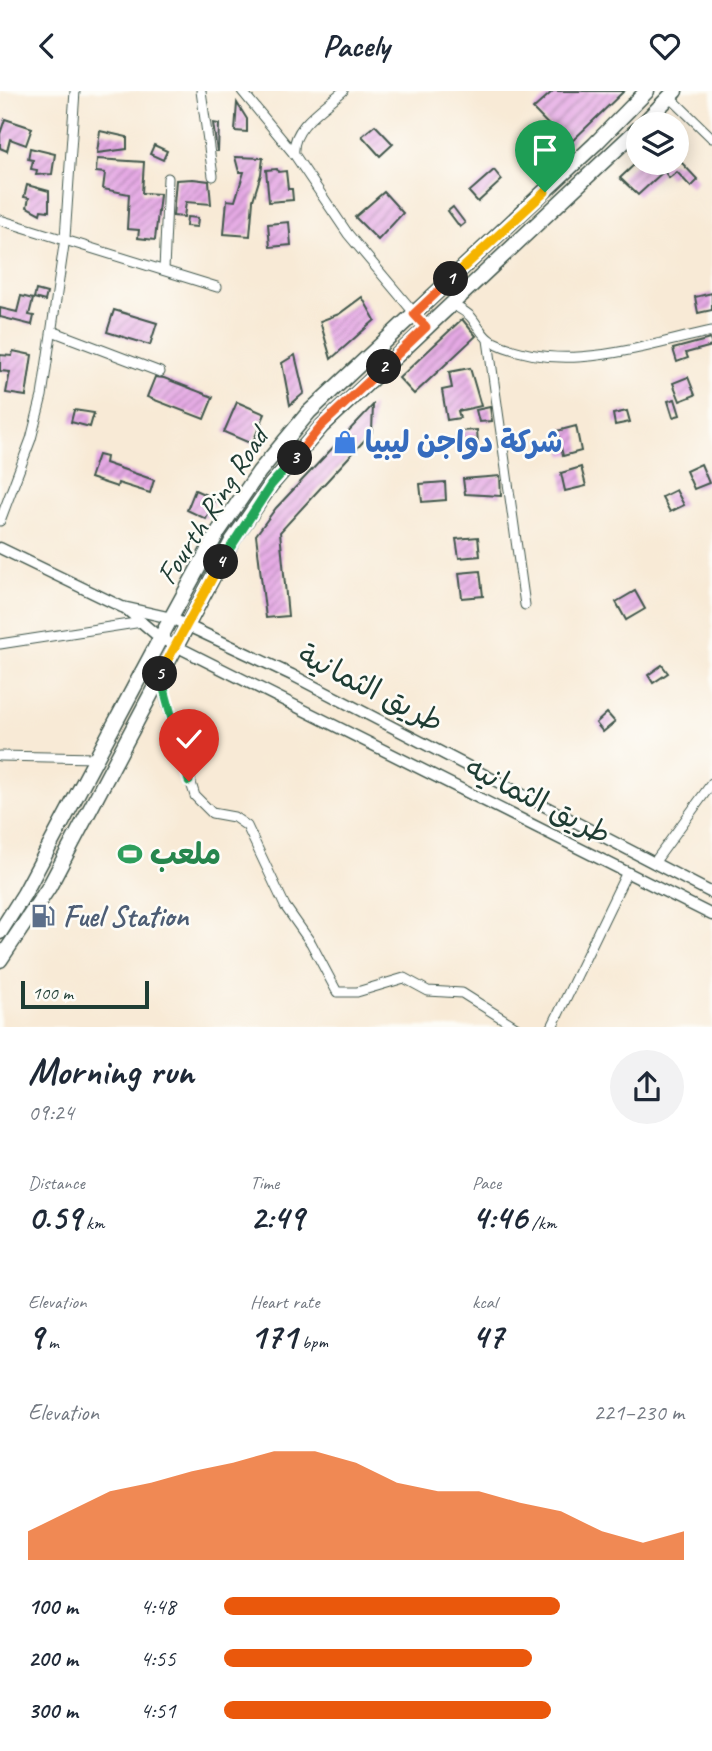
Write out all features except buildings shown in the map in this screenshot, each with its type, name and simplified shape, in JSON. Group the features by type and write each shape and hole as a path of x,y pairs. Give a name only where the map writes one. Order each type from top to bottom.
{"main road":[{"name":"Fourth Ring Road","path":"0,932 24,894 218,532 258,472 309,412 595,144 640,93"},
{"path":"655,112 673,94"},
{"name":"Fourth Ring Road","path":"0,960 49,887 232,541 271,485 321,426 626,140"}],"street":[{"path":"0,521 31,439 42,396 65,238 75,91"},
{"path":"201,91 213,176"},
{"path":"242,91 294,154 348,234 426,327"},
{"path":"294,154 293,139 299,130 343,91"},
{"path":"673,94 712,138"},
{"path":"164,270 168,178"},
{"path":"0,220 217,287"},
{"path":"452,304 470,316 488,340 525,605"},
{"path":"52,331 160,372"},
{"path":"488,340 534,354 564,359 639,348 712,331"},
{"name":"طريق الثمانية","path":"0,548 122,607 171,618 186,625 411,736 712,893"},
{"name":"طريق الثمانيه","path":"122,607 160,638 712,915"},
{"path":"0,644 142,622"},
{"path":"159,677 195,796 204,807 234,817 247,826 285,906 311,943 337,992 357,992 404,978 428,991 462,993 516,1027"},
{"path":"0,756 96,758"},
{"path":"654,863 712,783"},
{"path":"552,1027 626,872"}],"place":[{"name":"شركة دواجن ليبيا","path":"345,442"},
{"name":"ملعب","path":"130,854"},
{"name":"Fuel Station","path":"43,916"}],"route":[{"path":"189,781 159,677 232,541 271,485 321,426 426,327 414,314 545,192"}]}
